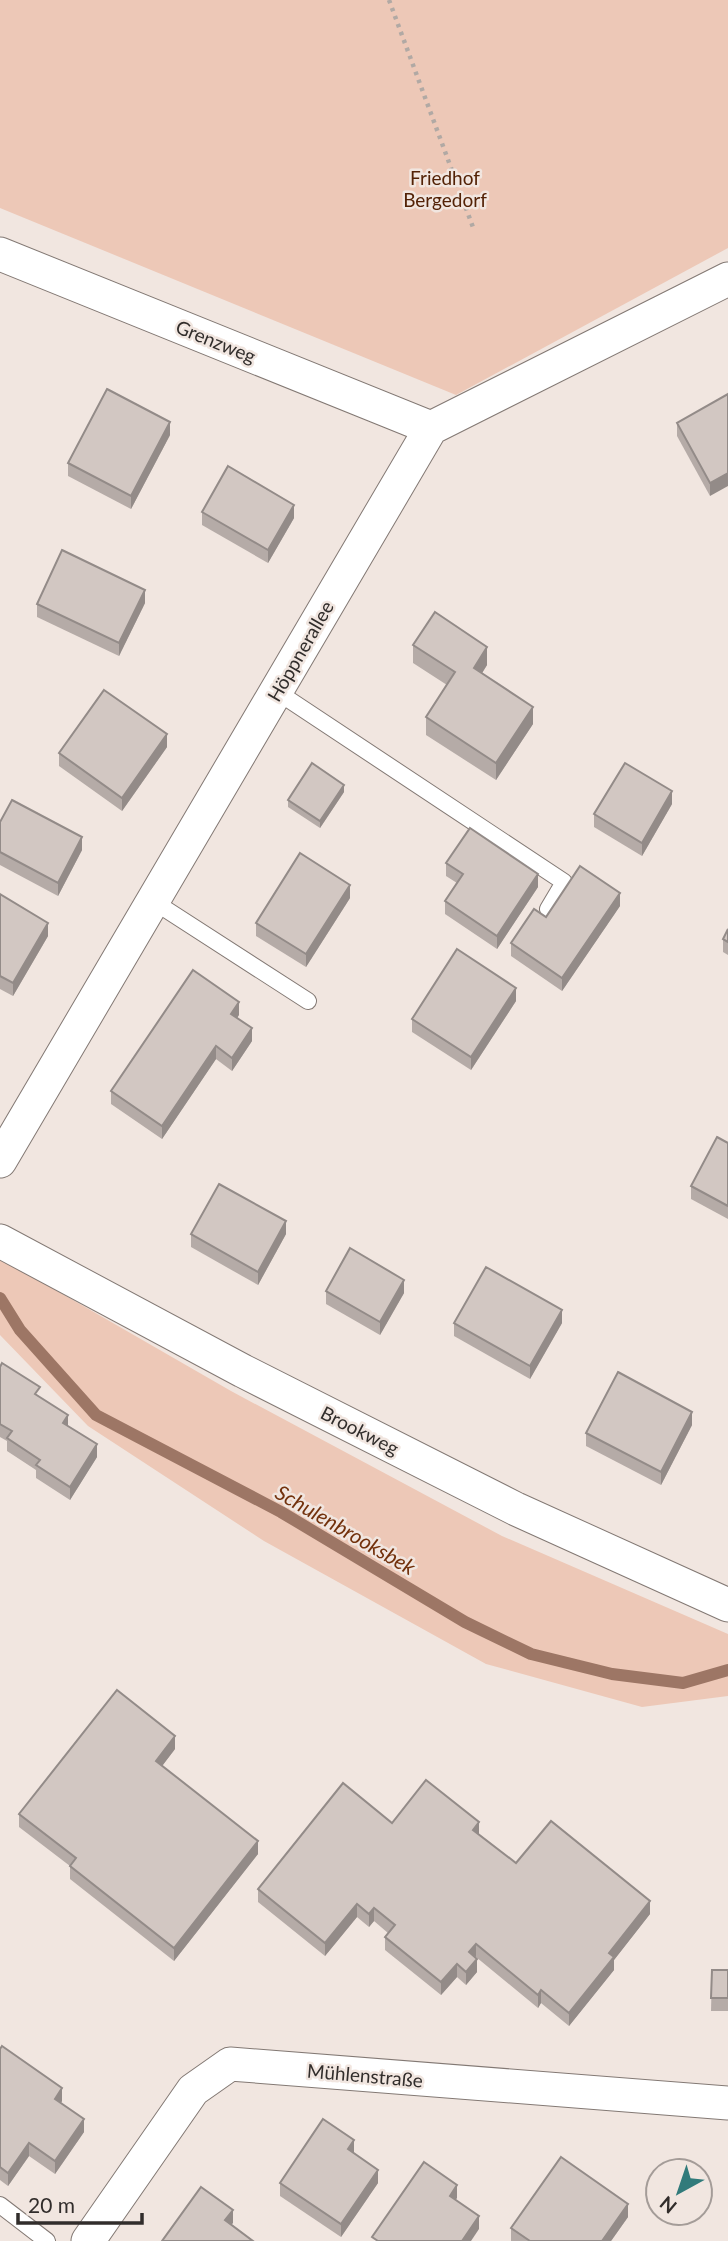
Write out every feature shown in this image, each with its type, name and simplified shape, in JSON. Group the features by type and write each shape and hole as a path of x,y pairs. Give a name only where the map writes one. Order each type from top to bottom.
{"street":[{"name":"Grenzweg","path":"0,254 431,428"},
{"path":"431,428 728,279"},
{"name":"Höppnerallee","path":"0,1161 431,428"},
{"name":"Brookweg","path":"0,1241 243,1371 516,1509 728,1605"},
{"name":"Mühlenstraße","path":"88,2241 193,2091 230,2064 728,2103"}],"lane":[{"path":"276,691 564,883 548,909"},
{"path":"153,901 308,1002"},
{"path":"0,2205 47,2241"}],"path":[{"path":"389,0 474,230"}],"green space":[{"name":"Friedhof Bergedorf","path":"0,0 728,0 728,248 456,395 0,208"},
{"path":"0,1258 231,1391 502,1536 728,1634 728,1696 642,1707 486,1664 264,1541 88,1426 0,1335"}],"building":[{"path":"107,389 170,422 131,496 68,463"},
{"path":"728,394 728,473 710,483 677,423"},
{"path":"228,466 294,505 268,550 202,512"},
{"path":"62,550 145,590 119,643 37,604"},
{"path":"435,612 487,647 474,668 533,707 496,763 426,717 455,672 413,645"},
{"path":"104,690 167,734 122,798 59,753"},
{"path":"312,763 344,785 320,821 288,800"},
{"path":"625,763 672,791 642,843 594,814"},
{"path":"12,800 82,837 58,883 0,852 0,822"},
{"path":"470,828 538,874 497,936 445,901 463,874 446,863"},
{"path":"300,853 350,885 306,954 256,923"},
{"path":"580,866 620,893 562,978 511,943 534,909 546,917"},
{"path":"0,894 48,923 13,983 0,976"},
{"path":"728,929 728,942 723,939"},
{"path":"457,949 516,988 471,1057 412,1019"},
{"path":"193,970 239,1002 231,1014 252,1028 232,1058 216,1046 162,1126 111,1091"},
{"path":"717,1137 728,1143 728,1206 691,1186"},
{"path":"219,1184 286,1221 258,1272 191,1234"},
{"path":"350,1248 404,1280 380,1322 326,1291"},
{"path":"486,1267 562,1310 530,1366 454,1323"},
{"path":"2,1363 40,1387 35,1394 68,1415 63,1423 97,1444 70,1487 36,1465 40,1460 7,1438 12,1431 0,1424"},
{"path":"618,1372 692,1412 661,1472 586,1433"},
{"path":"117,1690 175,1736 156,1761 258,1841 174,1948 70,1866 76,1858 19,1814"},
{"path":"426,1780 479,1822 473,1830 516,1863 551,1821 650,1901 609,1953 614,1957 569,2013 541,1990 538,1995 476,1944 469,1952 477,1959 466,1972 457,1964 441,1982 385,1937 395,1925 374,1908 369,1914 357,1904 325,1943 258,1889 343,1783 392,1823"},
{"path":"712,1970 728,1970 728,1998 711,1998"},
{"path":"2,2046 62,2088 55,2099 84,2119 55,2161 29,2143 8,2173 0,2167"},
{"path":"323,2119 354,2140 348,2149 378,2170 341,2224 280,2183"},
{"path":"561,2157 628,2204 602,2241 530,2241 511,2228"},
{"path":"424,2162 457,2185 450,2196 479,2216 462,2241 378,2241 372,2237"},
{"path":"201,2187 233,2210 225,2220 253,2241 162,2241"}],"waterway":[{"name":"Schulenbrooksbek","path":"0,1298 20,1330 96,1415 281,1512 465,1622 531,1654 612,1674 683,1683 728,1670"}]}
